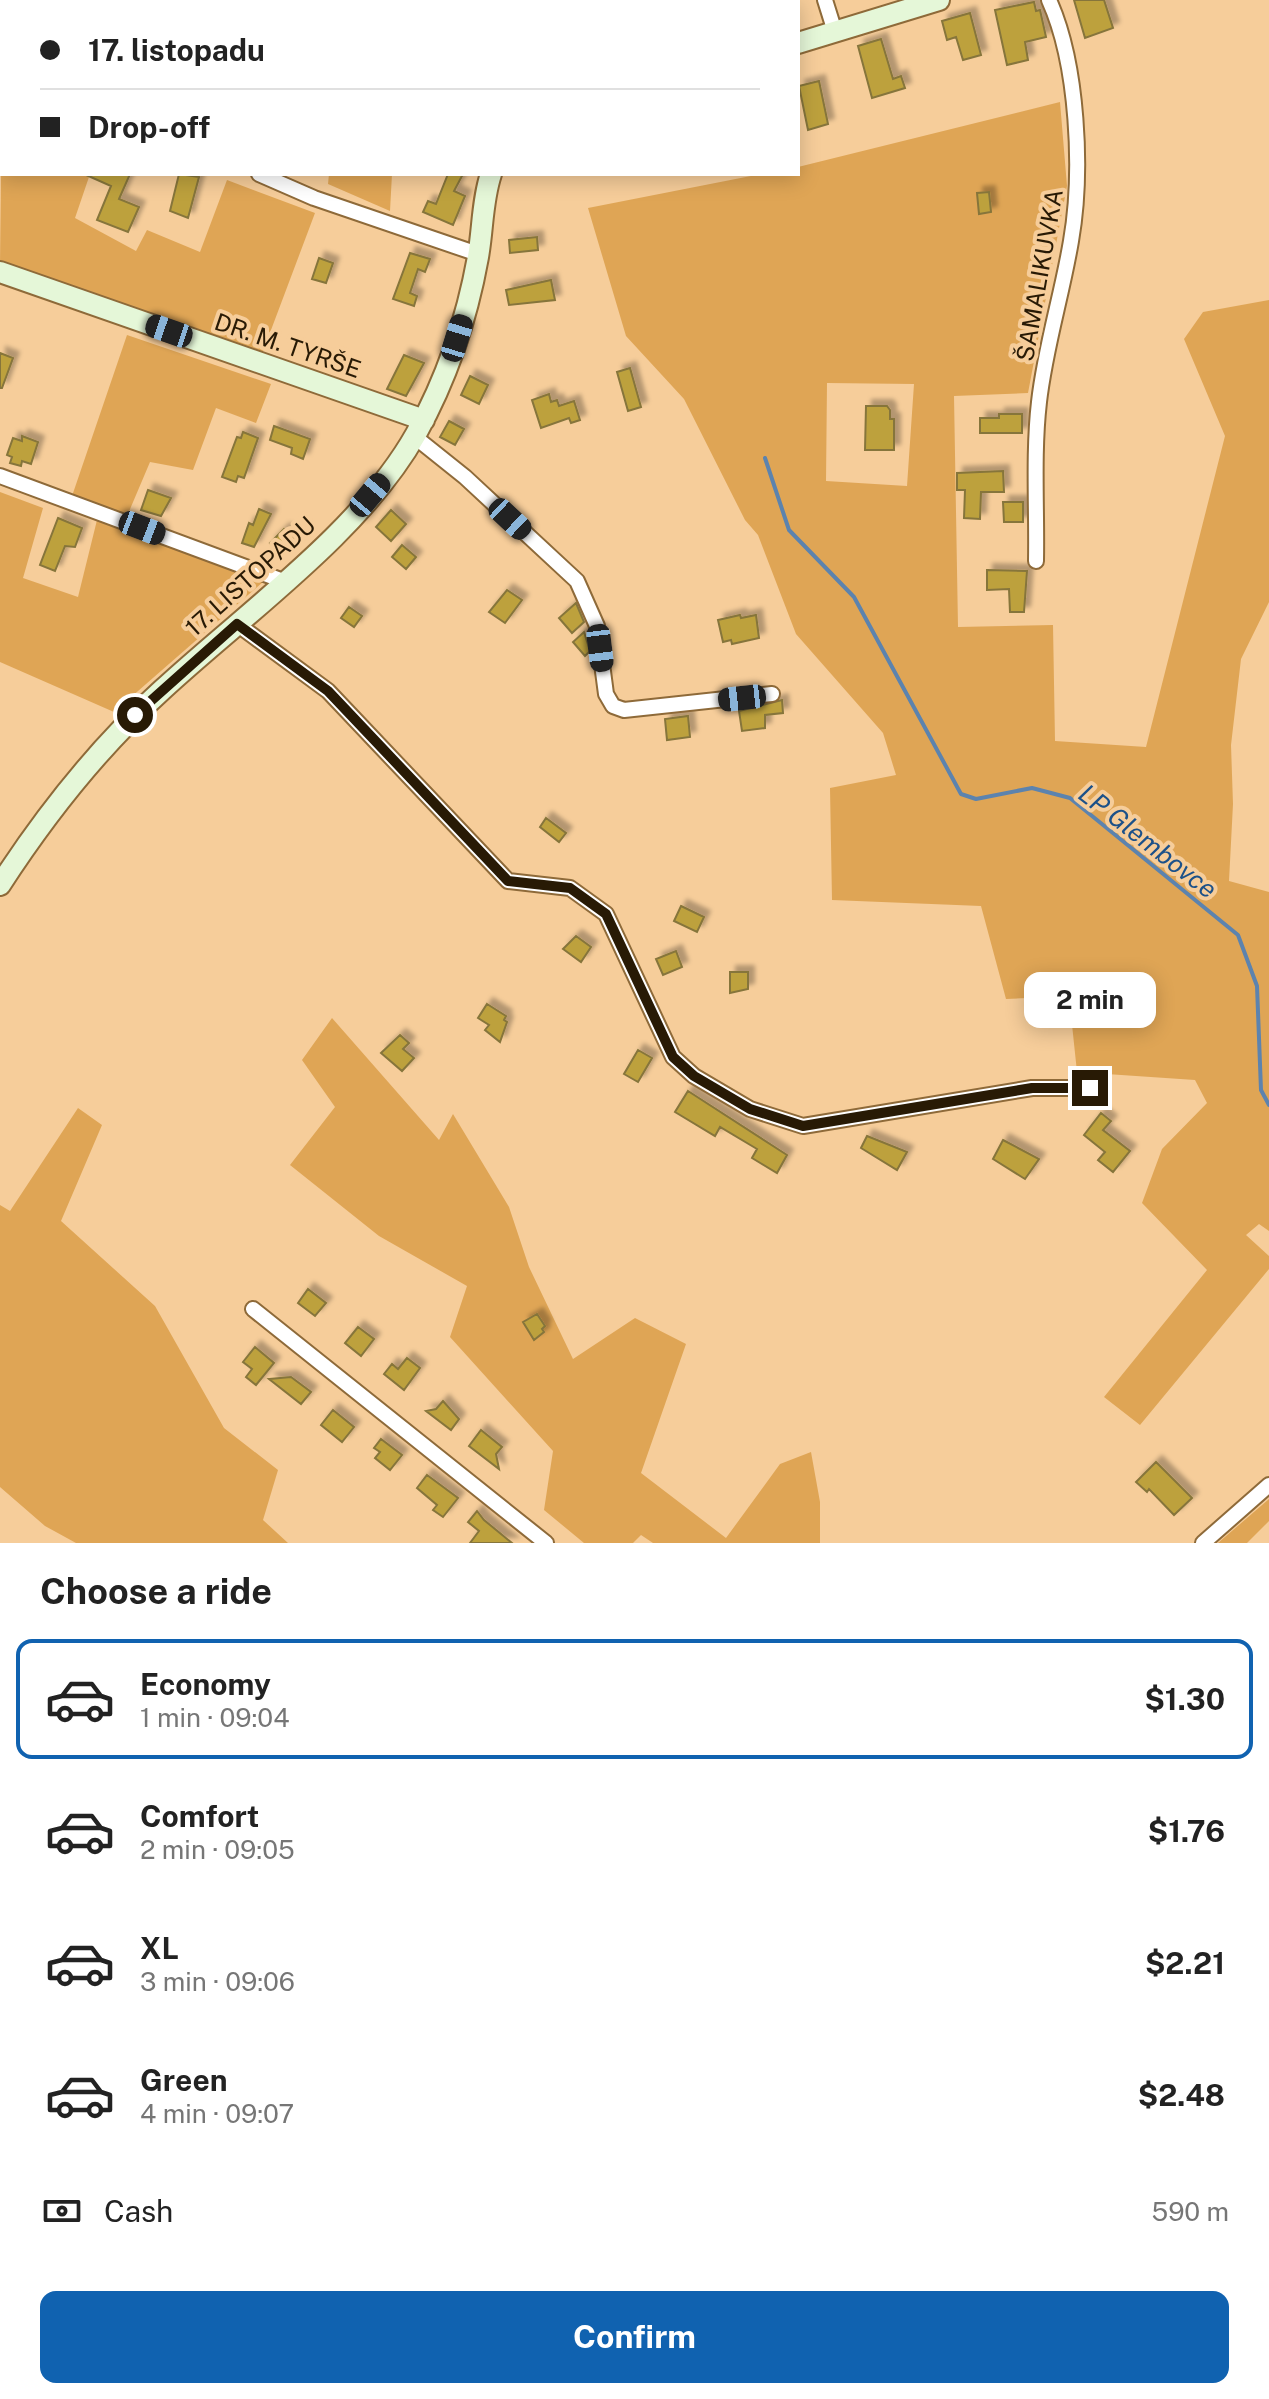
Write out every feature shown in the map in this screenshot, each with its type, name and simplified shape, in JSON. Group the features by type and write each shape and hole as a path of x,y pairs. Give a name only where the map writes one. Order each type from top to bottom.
{"main road":[{"path":"800,42 939,0"},
{"name":"17. LISTOPADU","path":"0,885 43,822 106,747 160,691 286,582 350,518 419,428 457,338 478,254 486,177"},
{"name":"DR. M. TYRŠE","path":"0,272 419,428"}],"street":[{"path":"825,0 835,32"},
{"name":"ŠAMALIKUVKA","path":"1036,561 1039,402 1060,282 1071,245 1078,175 1069,79 1049,0"},
{"path":"264,176 314,198 478,254"},
{"path":"419,428 465,477 577,581 597,626 606,694 613,706 624,710 772,694"},
{"path":"0,476 286,582"},
{"path":"237,624 328,691 508,881 570,888 606,914 673,1057 694,1076 750,1109 803,1126 1032,1088 1090,1088"},
{"path":"253,1309 546,1543"},
{"path":"1203,1543 1269,1485"}],"shaded area":[{"path":"1060,102 1067,186 1028,393 954,396 958,627 1053,625 1055,741 1146,747 1225,436 1184,339 1203,312 1269,300 1269,602 1241,659 1231,745 1233,804 1229,881 1269,892 1269,1231 1259,1224 1246,1235 1269,1256 1269,1269 1140,1425 1104,1397 1207,1270 1142,1203 1162,1149 1207,1103 1195,1080 1077,1072 1069,996 1006,999 981,906 832,900 830,788 896,775 883,733 796,634 758,535 745,520 684,399 626,336 588,208 751,176 800,176 800,167","holes":["827,383 914,384 907,486 826,481"]},
{"path":"1,176 89,176 75,218 136,251 147,230 200,252 227,180 315,213 262,354 0,264"},
{"path":"329,176 392,176 390,211 328,184"},
{"path":"127,335 271,384 256,423 216,408 193,470 150,462 125,521 263,582 114,712 0,662 0,492 43,508 23,578 78,597 99,512 71,499"},
{"path":"332,1018 439,1140 453,1114 509,1207 529,1267 573,1359 635,1318 686,1344 641,1473 726,1538 780,1464 811,1452 820,1502 820,1543 653,1543 641,1535 633,1543 584,1543 544,1510 553,1451 450,1337 467,1286 379,1236 290,1165 335,1107 302,1060"},
{"path":"78,1108 102,1125 61,1221 155,1306 224,1428 278,1470 263,1520 288,1543 76,1543 45,1526 0,1487 0,1205 10,1211"},
{"path":"1269,1499 1269,1521 1247,1543 1218,1543"}],"building":[{"path":"1074,0 1104,0 1113,28 1085,38"},
{"path":"1034,2 1036,11 1040,10 1046,37 1025,42 1028,60 1007,65 995,10"},
{"path":"970,13 981,55 963,60 956,37 947,40 942,21"},
{"path":"881,39 893,79 901,76 905,88 872,98 858,46"},
{"path":"819,81 828,124 808,130 800,86"},
{"path":"88,176 129,176 119,199 139,207 128,232 97,220 111,186"},
{"path":"179,176 199,177 188,218 170,211"},
{"path":"447,176 462,176 454,191 465,196 453,225 423,212 428,201 436,204"},
{"path":"989,192 991,212 979,214 977,193"},
{"path":"537,237 538,250 510,253 509,240"},
{"path":"410,253 430,259 425,272 418,269 410,293 417,296 414,306 393,299"},
{"path":"319,258 333,263 326,283 312,279"},
{"path":"551,280 555,300 509,305 506,290"},
{"path":"0,353 13,358 2,388 0,388"},
{"path":"404,355 424,363 406,396 387,389"},
{"path":"630,368 641,407 628,411 617,372"},
{"path":"470,376 488,385 479,404 461,395"},
{"path":"549,394 551,402 557,400 559,406 574,401 580,420 571,423 569,418 541,428 532,400"},
{"path":"866,406 887,406 890,410 890,419 894,419 894,450 865,450"},
{"path":"999,414 1022,414 1022,433 980,433 980,418 999,418"},
{"path":"449,421 464,429 455,445 440,437"},
{"path":"274,426 310,439 303,459 291,454 292,448 270,440"},
{"path":"243,432 258,438 244,478 238,476 236,482 222,477 237,437 241,438"},
{"path":"22,436 38,442 31,464 22,461 21,466 10,463 12,457 7,455 13,438 22,441"},
{"path":"1003,471 1004,492 981,492 980,519 964,518 965,490 957,490 957,473"},
{"path":"148,490 171,498 161,516 141,510"},
{"path":"1003,502 1023,502 1023,522 1004,522"},
{"path":"259,509 271,514 254,547 242,543 249,523 253,525"},
{"path":"391,510 406,524 391,541 376,527"},
{"path":"58,518 82,528 75,547 65,546 55,571 40,565"},
{"path":"284,529 296,542 281,555 270,543"},
{"path":"402,545 416,557 406,569 392,557"},
{"path":"987,570 1027,571 1024,612 1010,612 1009,589 987,590"},
{"path":"507,590 522,600 505,623 489,612"},
{"path":"576,603 584,622 572,633 559,618"},
{"path":"349,607 362,616 354,627 341,618"},
{"path":"740,615 741,618 756,615 759,638 732,644 731,640 723,642 718,620"},
{"path":"584,632 590,651 585,656 573,642"},
{"path":"782,700 783,713 765,715 765,728 742,731 739,711"},
{"path":"688,716 690,737 667,740 665,719"},
{"path":"546,818 566,833 559,842 540,827"},
{"path":"681,906 704,917 697,932 674,921"},
{"path":"576,936 591,947 581,962 563,949"},
{"path":"676,951 682,967 663,975 656,959"},
{"path":"730,972 748,972 748,989 730,993"},
{"path":"487,1004 506,1016 500,1042 485,1030 489,1025 478,1018"},
{"path":"400,1035 409,1043 403,1049 414,1058 402,1071 381,1053"},
{"path":"638,1050 652,1058 638,1082 624,1074"},
{"path":"688,1091 787,1155 777,1173 752,1158 757,1149 720,1127 715,1136 675,1112"},
{"path":"1101,1113 1111,1121 1103,1130 1130,1151 1113,1172 1098,1160 1105,1152 1084,1135"},
{"path":"867,1136 907,1152 897,1170 861,1148"},
{"path":"1003,1140 1039,1159 1025,1179 993,1159"},
{"path":"308,1289 326,1303 315,1316 298,1303"},
{"path":"537,1314 545,1326 542,1329 544,1332 534,1340 523,1322"},
{"path":"358,1327 374,1339 361,1356 345,1343"},
{"path":"255,1347 274,1363 256,1385 246,1377 252,1369 243,1362"},
{"path":"407,1358 420,1368 404,1390 384,1374 392,1364 398,1369"},
{"path":"291,1377 311,1392 301,1404 269,1379"},
{"path":"443,1401 459,1419 451,1430 426,1411 436,1409"},
{"path":"333,1410 354,1427 342,1442 321,1425"},
{"path":"481,1430 502,1447 496,1454 499,1469 469,1446"},
{"path":"381,1439 402,1455 390,1470 375,1458 380,1452 374,1448"},
{"path":"1156,1462 1192,1498 1174,1515 1149,1489 1147,1492 1136,1482"},
{"path":"427,1475 458,1498 443,1517 433,1510 437,1505 417,1488"},
{"path":"477,1511 512,1543 470,1543 479,1531 468,1522"}],"waterway":[{"name":"LP Glembovce","path":"765,458 789,530 854,597 961,794 976,799 1032,788 1070,798 1238,935 1257,986 1261,1090 1269,1105"}],"route":[{"path":"135,715 237,624 328,691 508,881 529,886 570,888 606,914 673,1057 694,1076 750,1109 803,1126 1032,1088 1090,1088"}]}
